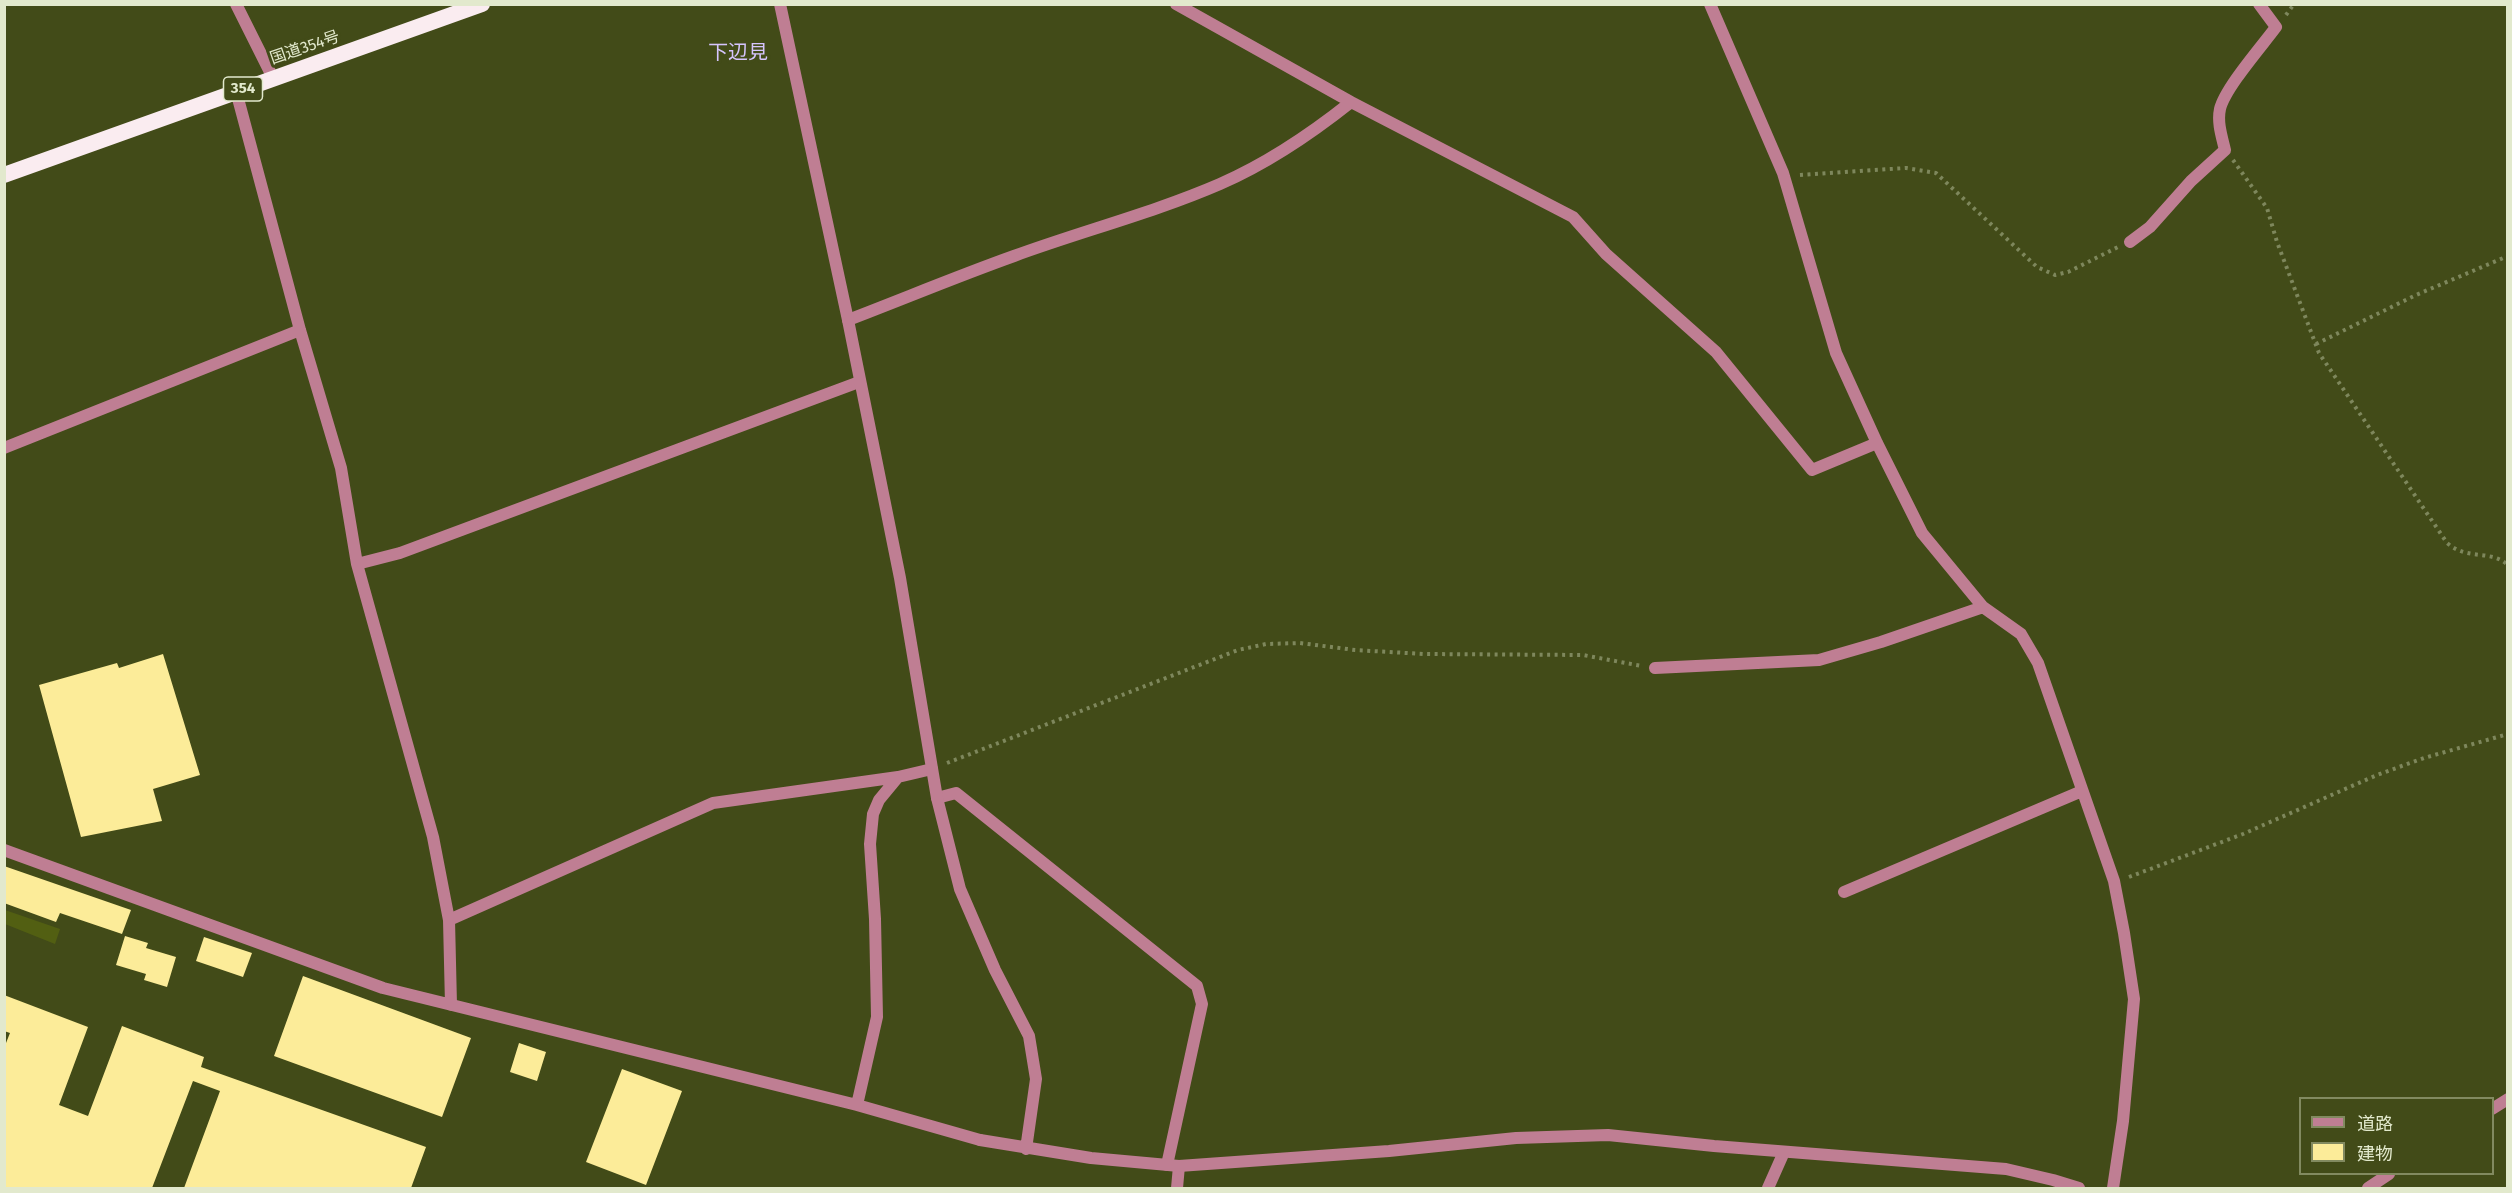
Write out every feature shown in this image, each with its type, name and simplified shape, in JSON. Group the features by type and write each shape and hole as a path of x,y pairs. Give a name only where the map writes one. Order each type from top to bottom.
{"highway":[{"name":"国道354号","path":"4,175 482,4"}],"street":[{"path":"236,4 273,78"},
{"path":"780,4 848,320 900,578 937,798 960,889 996,970 1029,1036 1036,1079 1026,1149"},
{"path":"1176,4 1351,102 1573,217 1606,254 1716,352 1812,470 1877,443"},
{"path":"1710,4 1783,173 1836,353 1877,443 1922,533 1983,606 2021,634 2038,663 2114,881 2134,999 2123,1122 2113,1188"},
{"path":"2130,242 2150,227 2191,181 2225,150 2219,129 2220,108 2230,90 2276,27 2259,4"},
{"path":"236,91 300,330 341,468 357,564 433,837 449,920 451,1005"},
{"path":"848,320 1014,255 1164,206 1222,183 1285,148 1328,121 1351,102"},
{"path":"4,448 300,330"},
{"path":"357,564 400,553 859,381"},
{"path":"1655,668 1819,660 1881,642 1983,606"},
{"path":"449,920 713,803 898,777 932,769"},
{"path":"857,1105 877,1017 875,919 870,844 873,814 879,800 898,777"},
{"path":"1844,892 2082,791"},
{"path":"937,798 956,793 1197,986 1202,1004 1173,1165 1177,1188"},
{"path":"4,850 383,988 857,1105 980,1140 1026,1149 1091,1158 1173,1165 1389,1151 1561,1135 1608,1135 1784,1152 2006,1169 2079,1188"},
{"path":"2494,1107 2508,1099"},
{"path":"1768,1188 1784,1152"},
{"path":"2368,1188 2386,1175"}],"path":[{"path":"2225,150 2267,208 2277,242 2319,353 2446,543 2457,552 2498,557 2508,565"},
{"path":"1783,173 1825,174 1906,168 1936,173 2037,267 2055,275 2068,272 2130,242"},
{"path":"2316,344 2416,295 2508,256"},
{"path":"932,769 1217,658 1266,644 1300,643 1355,650 1425,654 1583,655 1655,668"},
{"path":"2114,881 2141,874 2243,834 2387,772 2508,734"}],"green space":[{"path":"5,910 60,929 55,944 5,924"}],"building":[{"path":"163,654 200,775 153,789 162,821 81,837 39,685 117,663 119,668"},
{"path":"4,866 131,910 122,934 60,913 56,922 4,903"},
{"path":"125,936 148,943 146,948 176,957 167,987 144,980 146,974 116,965"},
{"path":"204,937 252,953 243,977 196,961"},
{"path":"303,976 471,1038 442,1117 274,1056"},
{"path":"4,995 88,1027 59,1105 88,1116 122,1026 204,1057 201,1067 426,1147 411,1188 184,1188 220,1091 193,1081 152,1188 4,1188 4,1048 10,1033 4,1031"},
{"path":"519,1043 546,1052 537,1081 510,1072"},
{"path":"622,1069 682,1091 646,1185 586,1162"}],"district":[{"name":"下辺見","path":"738,53"}]}
